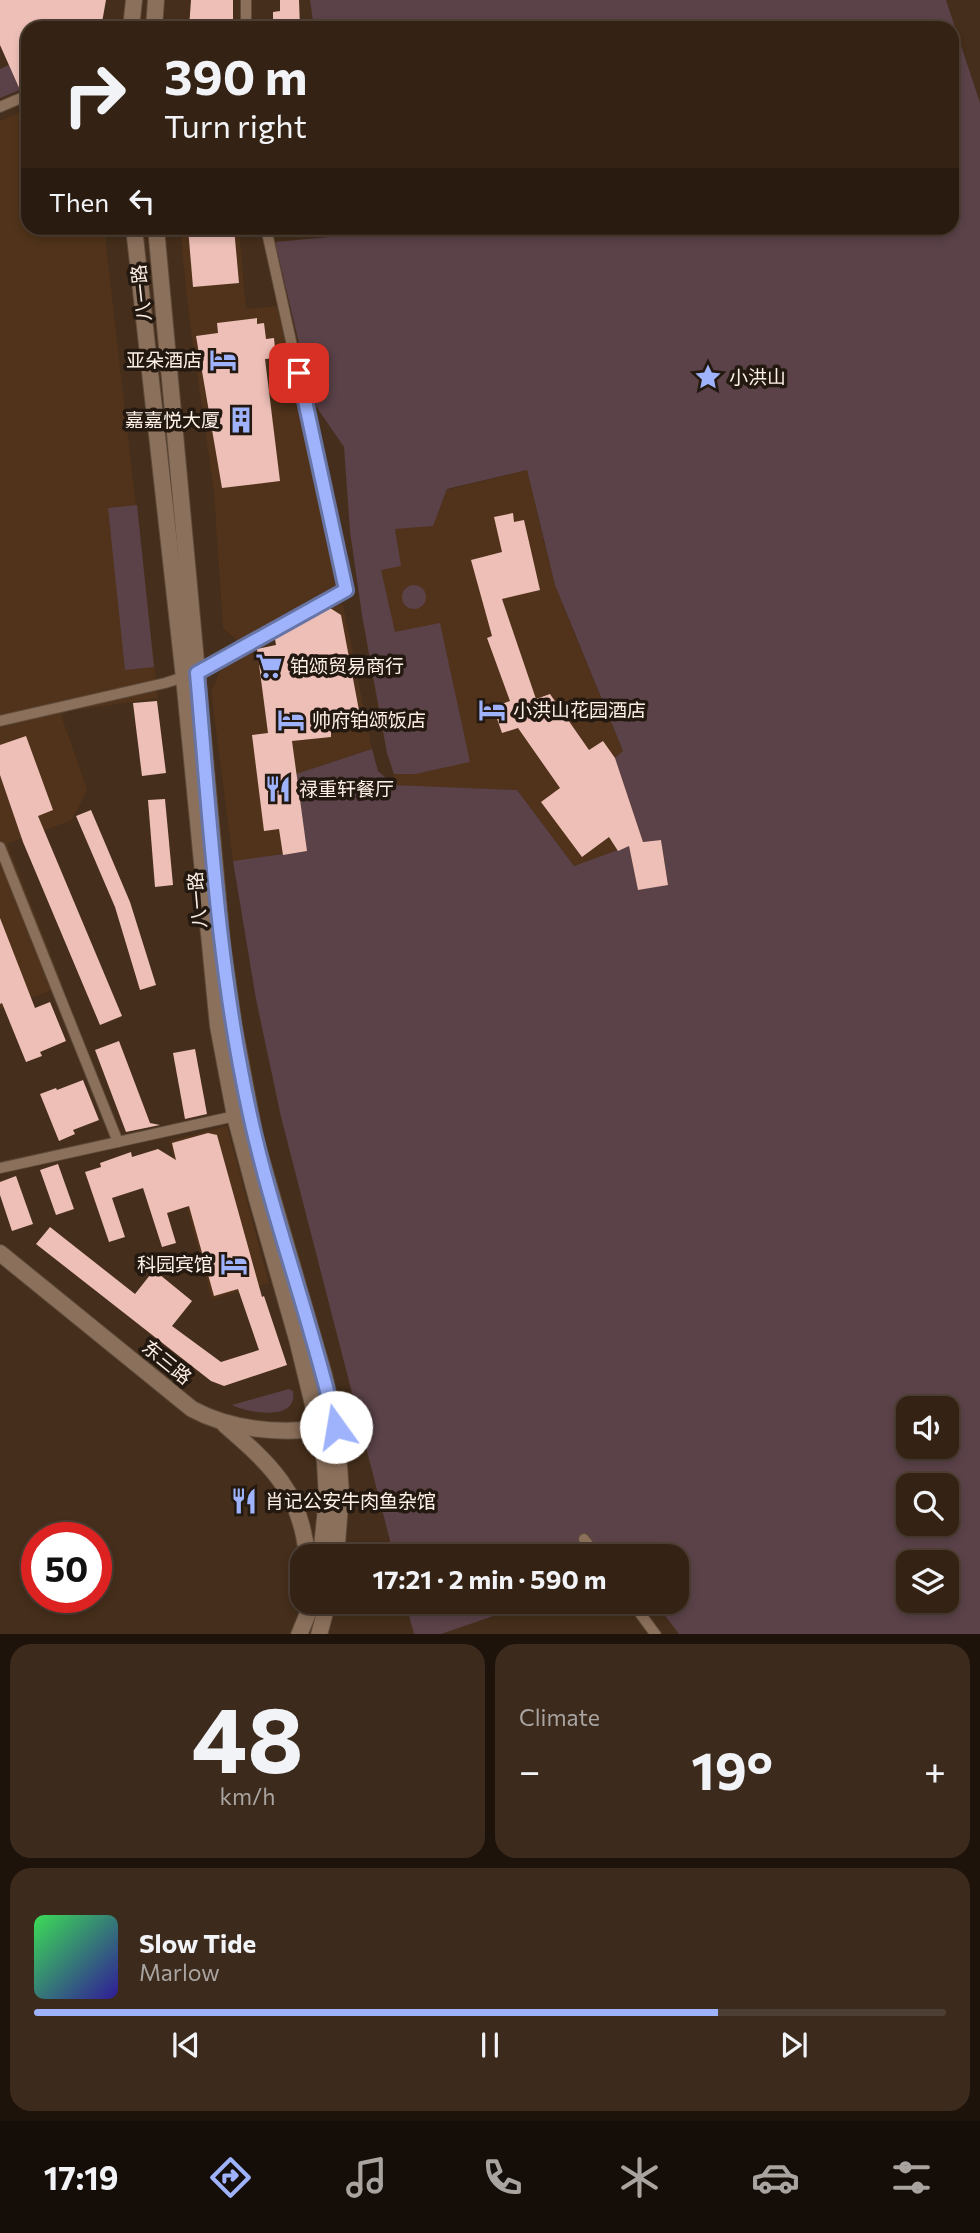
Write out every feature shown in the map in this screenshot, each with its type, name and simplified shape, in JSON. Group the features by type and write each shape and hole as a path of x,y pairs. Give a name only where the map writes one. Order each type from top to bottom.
{"main road":[{"path":"132,21 134,0"},
{"path":"154,21 156,0"},
{"name":"八一路","path":"135,235 222,943 240,1065 262,1165 324,1375 336,1427 341,1493 337,1544"},
{"name":"八一路","path":"157,235 215,1001 236,1116 319,1429 325,1462 327,1499 322,1544"},
{"name":"东三路","path":"0,1253 192,1409 225,1425 257,1429 336,1427"},
{"path":"225,1425 263,1458 288,1488 301,1517 305,1544"},
{"path":"299,1634 310,1614"},
{"path":"317,1614 319,1634"}],"street":[{"path":"246,0 246,21"},
{"path":"0,107 21,98"},
{"path":"0,721 191,676 346,590 268,235"},
{"path":"0,847 118,1142"},
{"path":"0,1168 236,1116"},
{"path":"584,1539 588,1544"},
{"path":"641,1614 656,1634"}],"shaded area":[{"path":"310,0 946,0 953,21 313,21"},
{"path":"959,39 980,103 980,1634 679,1634 664,1614 689,1614 689,1544 391,1544 281,1117 256,999 233,861 306,851 296,774 372,749 378,771 394,785 517,790 574,866 629,846 638,890 668,884 661,840 643,842 615,758 623,751 555,585 527,470 447,489 433,526 395,529 401,566 381,570 395,632 440,623 470,762 415,774 394,774 387,753 362,615 350,531 344,447 313,402 275,242 331,235 959,235"},
{"path":"9,65 20,90 0,98 0,69"},
{"path":"21,111 21,235 105,235 158,698 69,711 61,715 87,790 72,820 7,844 63,986 0,1009 0,121"},
{"path":"181,235 240,235 246,309 277,306 339,584 239,642 223,628 214,492 189,316"},
{"name":"小洪山花园酒店","path":"527,470 548,558 565,611 623,751 644,842 661,840 668,885 638,890 629,847 574,866 517,790 394,785 394,774 387,753 371,669 350,531 432,526 447,490"},
{"path":"137,505 154,667 125,670 108,508"},
{"path":"414,585 422,589 426,597 422,605 414,609 406,605 402,597 406,589"},
{"name":"帅府铂颂饭店","path":"332,604 343,604 372,749 296,774 307,851 233,861 211,691 221,670 257,647 276,645 274,638"},
{"path":"227,1126 269,1283 212,1299 169,1141"},
{"path":"289,1389 293,1391 292,1401 280,1411 249,1411 232,1405"},
{"path":"409,1614 499,1614 441,1634 414,1634"}],"building":[{"path":"0,0 106,0 102,21 21,21 20,90 0,45"},
{"path":"191,0 233,0 233,21 190,21"},
{"path":"280,0 299,0 300,21 273,21 273,12 280,11"},
{"path":"189,235 235,235 239,283 193,287"},
{"name":"嘉嘉悦大厦","path":"257,318 257,324 264,323 266,339 274,338 276,358 265,359 280,481 222,488 196,336 218,333 217,323"},
{"path":"513,513 514,522 524,520 540,590 502,599 536,699 550,694 589,750 603,741 615,758 643,842 661,840 668,885 638,890 629,846 618,851 609,837 582,857 541,802 560,788 518,728 502,733 493,707 510,701 487,638 492,636 471,560 502,552 494,517"},
{"path":"330,608 341,615 361,721 331,727 331,737 292,741 307,851 283,855 279,829 264,831 252,735 268,733 257,649 276,645 275,639"},
{"path":"157,701 166,773 142,776 133,703"},
{"path":"26,736 53,810 38,816 122,1016 100,1025 23,842 0,775 0,745"},
{"path":"165,799 173,885 155,887 148,800"},
{"path":"91,810 130,902 156,985 140,990 115,907 76,816"},
{"path":"0,918 35,1008 50,1002 66,1041 40,1052 42,1056 26,1062 2,1003 0,1004"},
{"path":"119,1041 150,1123 160,1125 126,1132 95,1050"},
{"path":"195,1049 207,1114 185,1119 173,1053"},
{"path":"83,1080 99,1120 73,1130 75,1134 59,1141 40,1094"},
{"path":"208,1133 217,1135 262,1297 264,1296 287,1365 224,1386 211,1381 36,1244 50,1227 135,1294 154,1270 192,1301 172,1326 221,1362 259,1350 238,1289 214,1296 189,1206 167,1213 176,1243 162,1247 143,1188 112,1198 125,1237 109,1242 85,1172 101,1167 100,1163 131,1152 132,1157 158,1149 176,1160 172,1143"},
{"path":"58,1164 74,1209 56,1215 40,1170"},
{"path":"16,1176 33,1224 12,1231 0,1195 0,1182"}],"place":[{"name":"亚朵酒店","path":"223,360"},
{"name":"小洪山","path":"708,377"},
{"name":"嘉嘉悦大厦","path":"241,420"},
{"name":"铂颂贸易商行","path":"269,666"},
{"name":"小洪山花园酒店","path":"492,710"},
{"name":"帅府铂颂饭店","path":"291,720"},
{"name":"禄重轩餐厅","path":"278,789"},
{"name":"科园宾馆","path":"234,1264"},
{"name":"肖记公安牛肉鱼杂馆","path":"244,1501"}],"route":[{"path":"299,373 346,590 216,665 197,673 222,943 240,1065 262,1165 324,1375 336,1427"}]}
